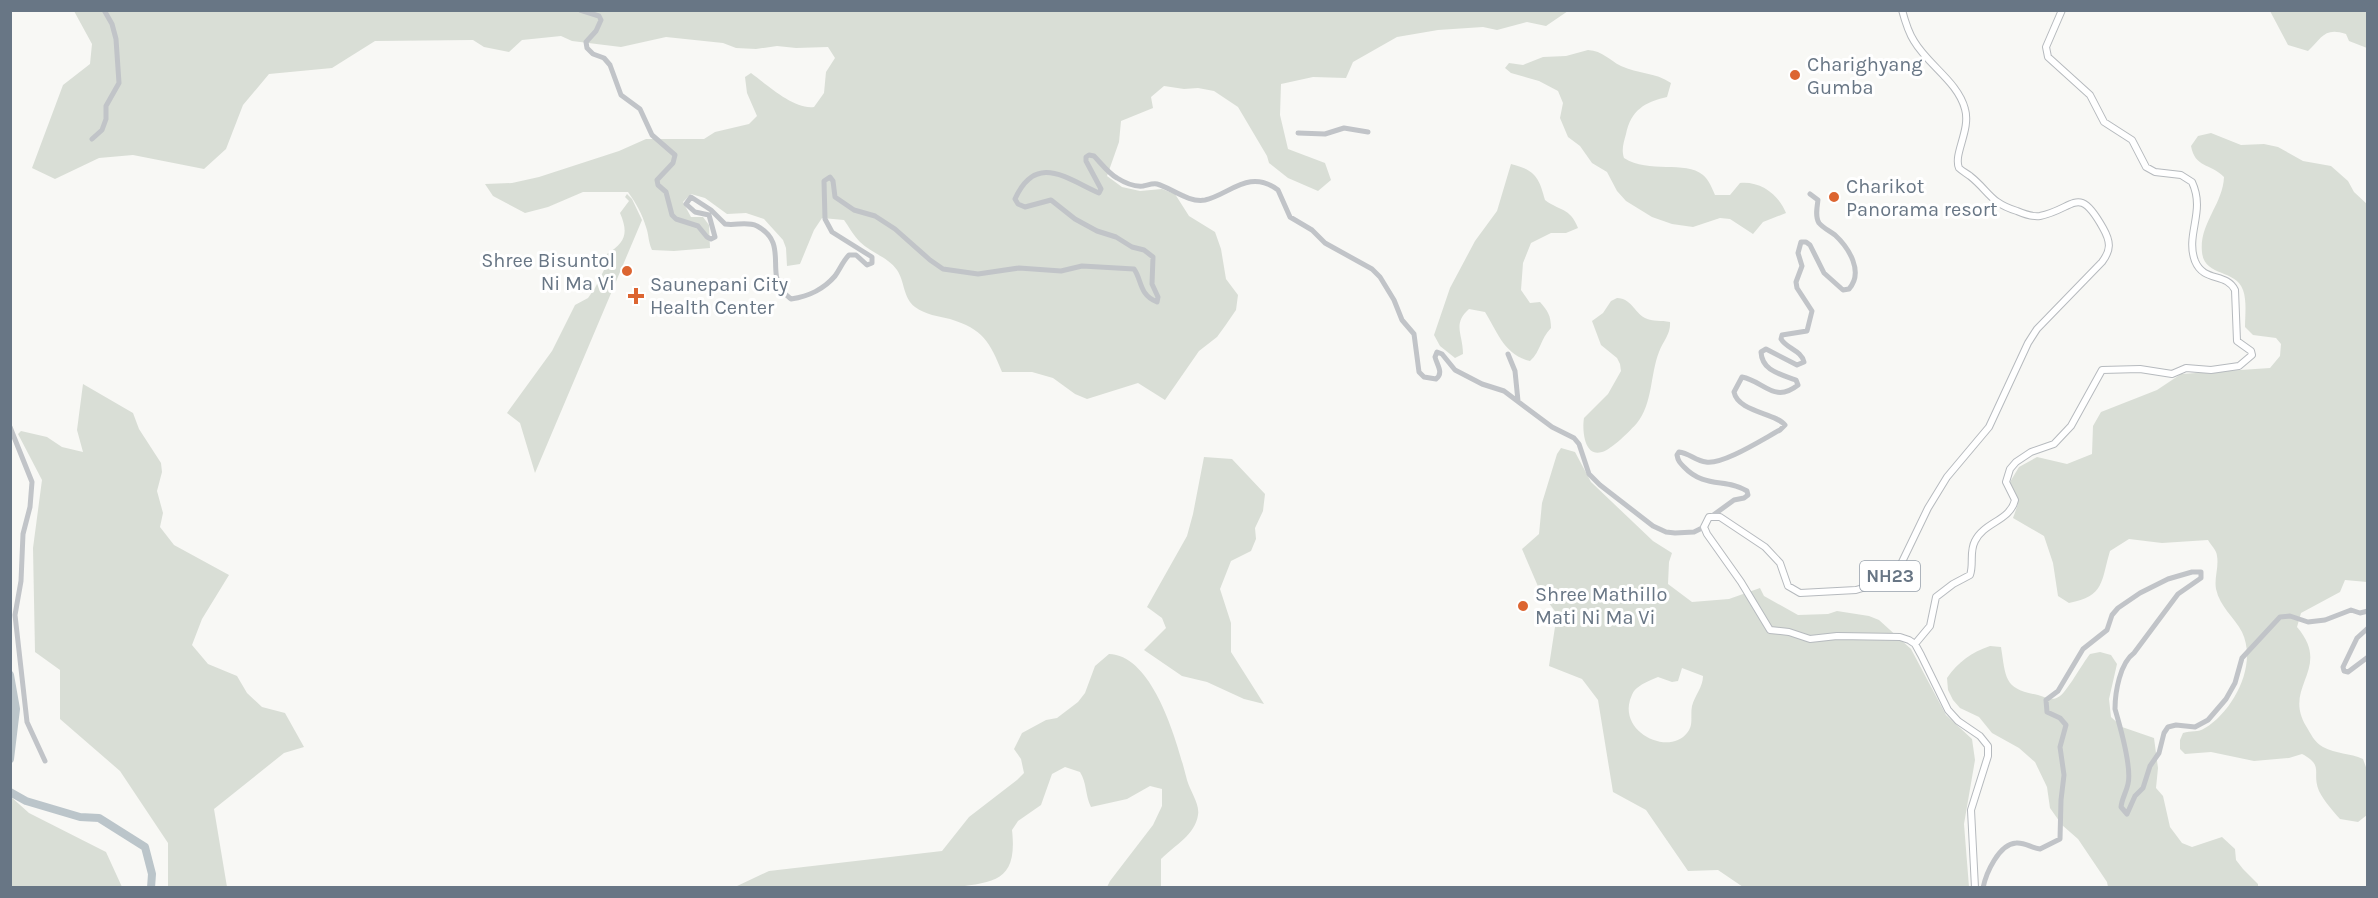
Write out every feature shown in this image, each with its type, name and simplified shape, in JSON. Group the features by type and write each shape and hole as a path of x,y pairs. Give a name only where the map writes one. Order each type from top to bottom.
{"main road":[{"name":"NH23","path":"1712,516 1720,517 1765,547 1780,563 1788,585 1800,594 1856,590 1887,578 1901,564 1934,497 1947,477 1989,428 2023,353 2037,329 2102,262 2109,250 2107,235 2095,213 2086,204 2075,202 2039,216 2021,213 1992,199 1959,168 1957,158 1964,140 1966,124 1963,103 1954,88 1914,42 1902,10"},
{"path":"1915,644 1930,626 1936,597 1940,592 1970,575 1975,540 1987,527 2011,510 2015,500 2006,482 2010,469 2031,452 2050,446 2061,437 2078,416 2102,370 2140,369 2172,374 2186,368 2211,370 2239,366 2252,355 2251,351 2236,341 2235,290 2232,285 2223,279 2208,276 2195,260 2192,240 2198,206 2192,182 2176,173 2150,170 2132,140 2104,122 2090,95 2048,57 2046,47 2062,10"},
{"path":"1712,516 1707,519 1704,527 1707,534 1741,582 1770,630 1789,632 1810,639 1837,636 1900,637 1915,644 1948,710 1980,736 1988,746 1988,756 1971,810 1975,888"}],"street":[{"path":"92,139 102,130 106,119 106,106 119,84 116,39 112,24 104,10"},
{"path":"580,10 598,16 601,20 596,31 586,42 587,48 593,54 604,58 610,65 621,94 640,109 652,135 675,155 673,163 657,180 658,185 666,192 672,215 676,219 698,226 707,237 711,239 715,237 709,215 695,212 686,204 691,197 711,210 725,224 743,222 758,226 776,248 777,279 781,290 791,299 808,297 820,289 835,275 849,255 856,255 867,265 872,263 872,257 832,232 825,219 824,181 830,177 834,181 835,197 854,210 875,216 895,229 930,260 943,268 978,274 1019,268 1061,271 1082,266 1134,269 1138,283 1150,299 1157,302 1158,297 1152,284 1153,257 1144,250 1097,231 1075,219 1051,200 1025,207 1018,204 1015,199 1033,176 1052,171 1099,193 1101,189 1086,162 1086,157 1089,155 1094,156 1114,177 1130,185 1142,186 1155,183 1196,200 1206,200 1233,186 1249,182 1274,186 1290,217 1312,230 1325,243 1372,269 1380,277 1390,292 1402,320 1414,334 1419,372 1424,377 1436,379 1439,376 1440,371 1435,357 1437,352 1442,354 1455,370 1482,384 1504,391 1552,427 1574,438 1579,444 1589,474 1639,517 1666,532 1694,532 1704,527"},
{"path":"1298,133 1325,134 1344,128 1368,132"},
{"path":"1712,516 1734,500 1744,498 1748,495 1748,491 1701,480 1689,472 1678,460 1677,455 1685,453 1704,462 1724,460 1780,430 1785,424 1782,420 1763,415 1737,400 1734,392 1742,377 1775,393 1793,389 1798,385 1796,380 1769,369 1761,352 1766,349 1797,365 1804,362 1801,355 1783,343 1781,339 1782,334 1807,331 1811,317 1812,311 1797,288 1796,282 1802,266 1798,252 1801,242 1806,242 1810,246 1824,273 1844,290 1849,289 1854,281 1856,274 1852,258 1836,236 1819,223 1816,216 1818,200 1810,194"},
{"path":"1508,354 1515,371 1518,400"},
{"path":"10,427 32,482 30,507 23,534 21,580 15,615 27,722 45,761"},
{"path":"1983,888 1986,872 2005,846 2023,843 2040,849 2060,839 2064,775 2060,747 2066,724 2060,718 2047,712 2046,700 2058,692 2083,649 2107,630 2112,615 2118,608 2140,593 2168,579 2192,572 2201,572 2200,578 2178,594 2134,653 2127,659 2120,679 2115,709 2128,771 2128,784 2122,797 2121,807 2127,814 2135,796 2143,788 2150,766 2159,753 2164,733 2168,728 2176,725 2195,727 2215,713 2235,682 2242,658 2272,623 2280,617 2290,616 2308,622 2325,620 2351,610 2360,613 2367,611"},
{"path":"2367,628 2357,638 2343,667 2344,671 2348,672 2353,669 2367,657"}],"shaded area":[{"path":"74,11 1568,11 1546,26 1527,22 1497,30 1483,27 1438,30 1397,37 1353,62 1346,78 1313,77 1281,84 1280,115 1288,149 1325,163 1331,180 1318,191 1288,178 1269,163 1238,107 1214,91 1164,86 1151,97 1153,108 1121,121 1119,142 1107,176 1122,187 1140,191 1162,189 1175,194 1189,216 1215,232 1221,249 1226,279 1238,295 1236,310 1225,326 1217,337 1199,351 1165,400 1138,383 1087,399 1075,394 1053,378 1032,372 1002,372 989,345 978,332 961,323 923,312 915,307 906,295 897,270 860,242 844,220 822,218 814,230 800,264 787,266 783,240 764,219 746,213 727,214 705,198 691,194 683,202 691,217 703,217 709,225 710,248 652,250 643,218 628,192 583,192 548,207 525,213 493,196 485,184 512,183 539,177 619,151 646,139 704,139 715,132 749,124 757,116 747,93 745,77 751,73 789,100 806,107 814,107 824,93 826,72 835,58 828,47 736,48 723,43 666,37 621,47 572,41 561,36 522,40 509,52 484,47 473,40 375,41 332,68 269,74 243,105 226,149 204,169 133,155 99,158 55,179 32,168 63,85 90,64 92,44"},
{"path":"2270,11 2367,11 2367,48 2349,41 2346,34 2339,32 2324,35 2308,51 2288,45"},
{"path":"1588,50 1602,54 1627,69 1659,77 1671,83 1667,97 1640,108 1631,119 1623,146 1624,158 1644,165 1687,168 1695,171 1707,179 1715,195 1730,195 1740,183 1755,184 1774,195 1786,213 1763,222 1753,234 1730,219 1720,218 1693,227 1672,224 1652,217 1626,201 1617,191 1607,172 1592,163 1580,146 1568,137 1560,118 1563,103 1558,91 1539,81 1511,73 1505,68 1509,63 1523,65 1543,57 1566,56"},
{"path":"2211,133 2241,145 2264,144 2278,147 2303,161 2331,166 2348,181 2354,192 2368,205 2367,582 2345,580 2340,592 2301,613 2297,627 2307,642 2310,655 2300,700 2300,712 2306,726 2320,745 2363,759 2367,770 2367,815 2358,822 2340,819 2319,791 2313,762 2302,754 2289,758 2254,761 2211,752 2185,754 2180,749 2183,733 2202,730 2225,710 2240,686 2247,659 2242,632 2224,607 2216,589 2217,554 2208,540 2162,543 2129,539 2110,551 2100,586 2089,596 2069,603 2058,596 2053,563 2044,536 2013,518 2018,504 2010,482 2019,467 2037,457 2067,464 2092,454 2093,426 2101,412 2157,390 2181,374 2270,368 2280,356 2281,344 2276,338 2253,335 2245,327 2245,299 2239,283 2208,266 2204,260 2202,242 2204,232 2220,196 2224,177 2200,162 2191,146 2198,136"},
{"path":"1511,164 1531,172 1541,186 1545,200 1568,213 1578,228 1566,233 1551,233 1531,243 1523,263 1521,290 1530,303 1540,302 1543,305 1550,317 1551,328 1530,361 1521,358 1508,348 1485,312 1469,309 1464,314 1460,325 1463,354 1455,358 1440,346 1434,335 1450,288 1475,241 1497,211"},
{"path":"627,194 632,199 642,220 535,473 520,423 507,413 552,351 575,305 588,298 595,288 605,268 607,254 624,237 625,232 620,213 629,201 625,197"},
{"path":"1617,298 1629,303 1645,318 1670,322 1670,326 1656,361 1649,398 1642,415 1615,444 1596,453 1588,447 1583,429 1584,418 1608,394 1621,371 1617,358 1601,345 1592,321 1603,313 1611,301"},
{"path":"83,384 133,413 139,429 161,463 162,472 157,491 163,513 160,527 174,545 229,575 202,619 192,645 208,664 237,676 247,693 262,707 285,713 304,747 284,753 214,809 227,887 168,887 168,843 120,771 60,719 60,670 35,652 33,548 42,480 18,434 21,431 47,437 62,447 83,452 77,430"},
{"path":"1561,448 1575,452 1591,482 1653,541 1672,553 1669,562 1668,584 1692,602 1729,599 1760,588 1764,596 1798,615 1828,614 1837,611 1869,616 1879,620 1911,649 1946,715 1972,739 1975,760 1964,824 1969,887 1743,887 1718,870 1688,871 1646,810 1613,792 1598,700 1582,679 1549,666 1557,614 1540,591 1522,549 1539,534 1542,503 1557,454","holes":["1682,668 1703,676 1702,684 1692,706 1690,727 1679,740 1669,742 1648,738 1632,722 1629,712 1630,700 1639,686 1658,677 1672,682 1678,681"]},
{"path":"1204,457 1232,459 1265,494 1263,511 1255,528 1256,539 1251,551 1231,561 1220,589 1231,623 1231,652 1264,704 1244,699 1207,682 1182,676 1144,650 1166,628 1162,618 1147,607 1187,536"},
{"path":"1990,646 2001,647 2006,675 2013,686 2027,693 2052,699 2063,693 2090,654 2100,652 2111,655 2117,664 2109,699 2111,717 2122,727 2154,738 2158,768 2156,788 2163,796 2170,827 2182,843 2192,847 2222,837 2235,849 2236,860 2258,884 2258,887 2108,887 2107,882 2078,839 2062,825 2050,808 2047,787 2035,762 2019,748 1992,733 1979,717 1960,708 1948,690 1947,678 1956,667 1977,651"},
{"path":"1109,654 1125,658 1139,669 1151,685 1162,704 1198,806 1198,815 1193,828 1161,859 1161,887 1107,887 1153,825 1162,806 1162,789 1150,786 1127,799 1091,807 1080,772 1065,767 1052,774 1041,805 1018,821 1012,830 1011,861 999,877 990,881 949,888 735,887 769,871 942,851 969,817 1024,773 1021,759 1014,749 1022,733 1046,720 1057,718 1078,702 1085,693 1095,666"},
{"path":"10,796 29,813 106,852 122,887 11,887"}],"waterway":[{"path":"10,675 16,709 10,759"},
{"path":"10,792 26,801 80,817 99,818 145,847 152,874 151,888"}],"place":[{"name":"Charighyang Gumba","path":"1795,75"},
{"name":"Charikot Panorama resort","path":"1834,197"},
{"name":"Shree Bisuntol Ni Ma Vi","path":"627,271"},
{"name":"Saunepani City Health Center","path":"636,296"},
{"name":"Shree Mathillo Mati Ni Ma Vi","path":"1523,606"}]}
